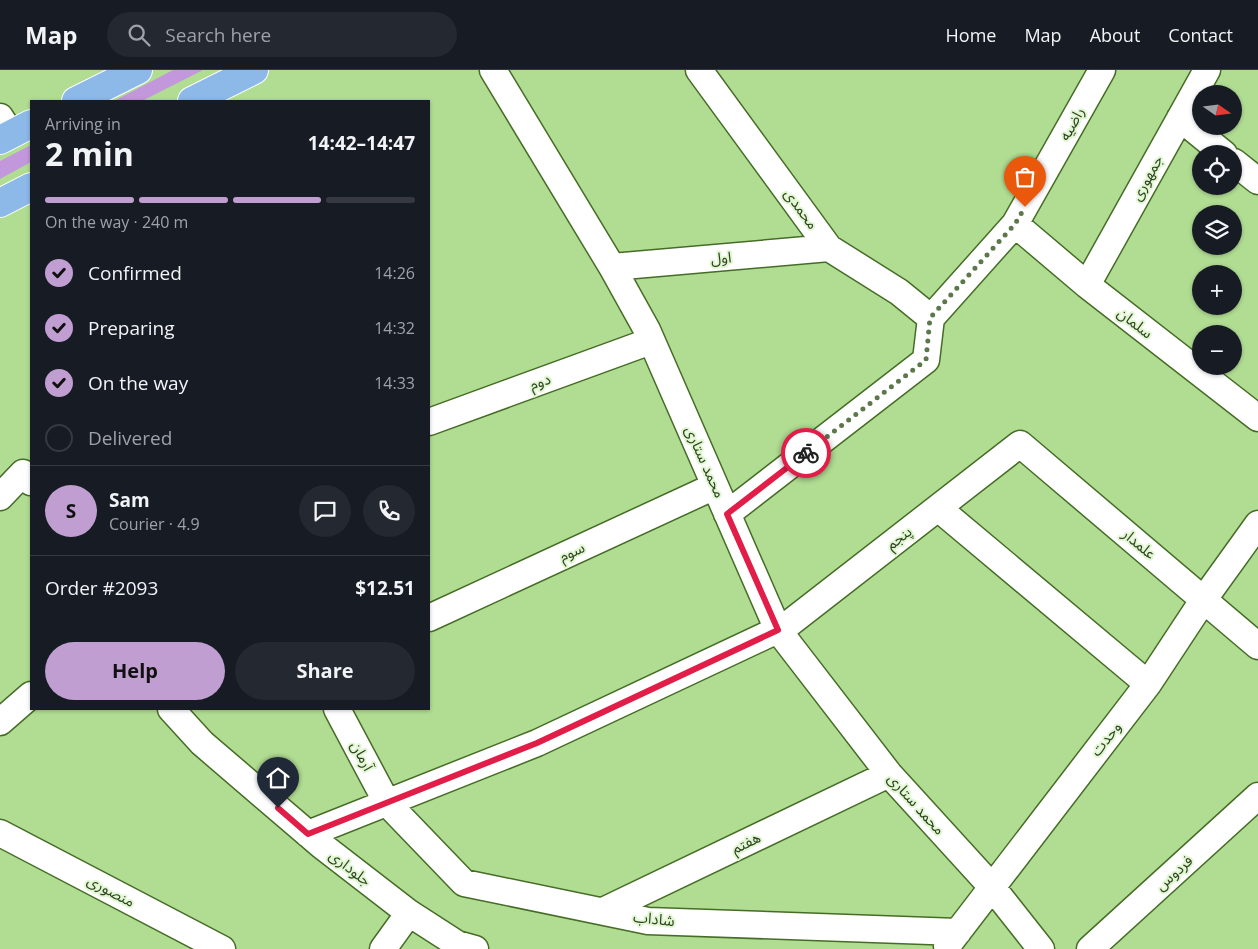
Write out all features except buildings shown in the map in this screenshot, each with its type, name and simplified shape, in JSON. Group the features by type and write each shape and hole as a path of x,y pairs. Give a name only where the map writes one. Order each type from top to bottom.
{"main road":[{"path":"78,100 138,70"},
{"path":"194,100 254,70"},
{"path":"0,204 30,188"}],"street":[{"name":"محمد ستاری","path":"492,70 612,267 651,341 778,630 889,774 992,887 1041,949"},
{"name":"محمدی","path":"699,70 829,248 899,292 930,318"},
{"name":"راضیه","path":"930,318 1015,224 1102,70"},
{"name":"جمهوری","path":"1087,285 1207,70"},
{"path":"1180,118 1213,145"},
{"path":"1242,168 1258,181"},
{"name":"سلمان","path":"1015,224 1087,285 1258,418"},
{"name":"اول","path":"612,267 829,248"},
{"path":"727,514 926,360 930,318"},
{"name":"دوم","path":"430,422 651,341"},
{"name":"پنجم","path":"308,834 537,743 786,626 1020,444"},
{"name":"علمدار","path":"1020,444 1258,646"},
{"path":"0,497 23,473 30,481"},
{"name":"سوم","path":"430,618 714,486"},
{"path":"938,508 1148,684"},
{"name":"وحدت","path":"952,940 1148,684 1204,599 1258,524"},
{"path":"0,722 30,696"},
{"name":"جلوداری","path":"172,710 202,742 308,834 409,913 457,944 475,949"},
{"name":"آرمان","path":"338,710 387,802"},
{"name":"هفتم","path":"603,911 889,774"},
{"name":"فردوس","path":"1090,949 1258,796"},
{"name":"شاداب","path":"387,802 464,883 648,921 952,940"},
{"name":"منصوری","path":"0,833 222,949"},
{"path":"383,949 409,913"}],"shaded area":[{"path":"173,70 203,70 144,100 116,100"},
{"path":"30,146 30,163 0,179 0,161"}],"way so far":[{"path":"806,453 926,360 930,318 1015,224 1025,207"}],"route":[{"path":"278,808 308,834 537,743 778,630 727,514 806,453"}]}
